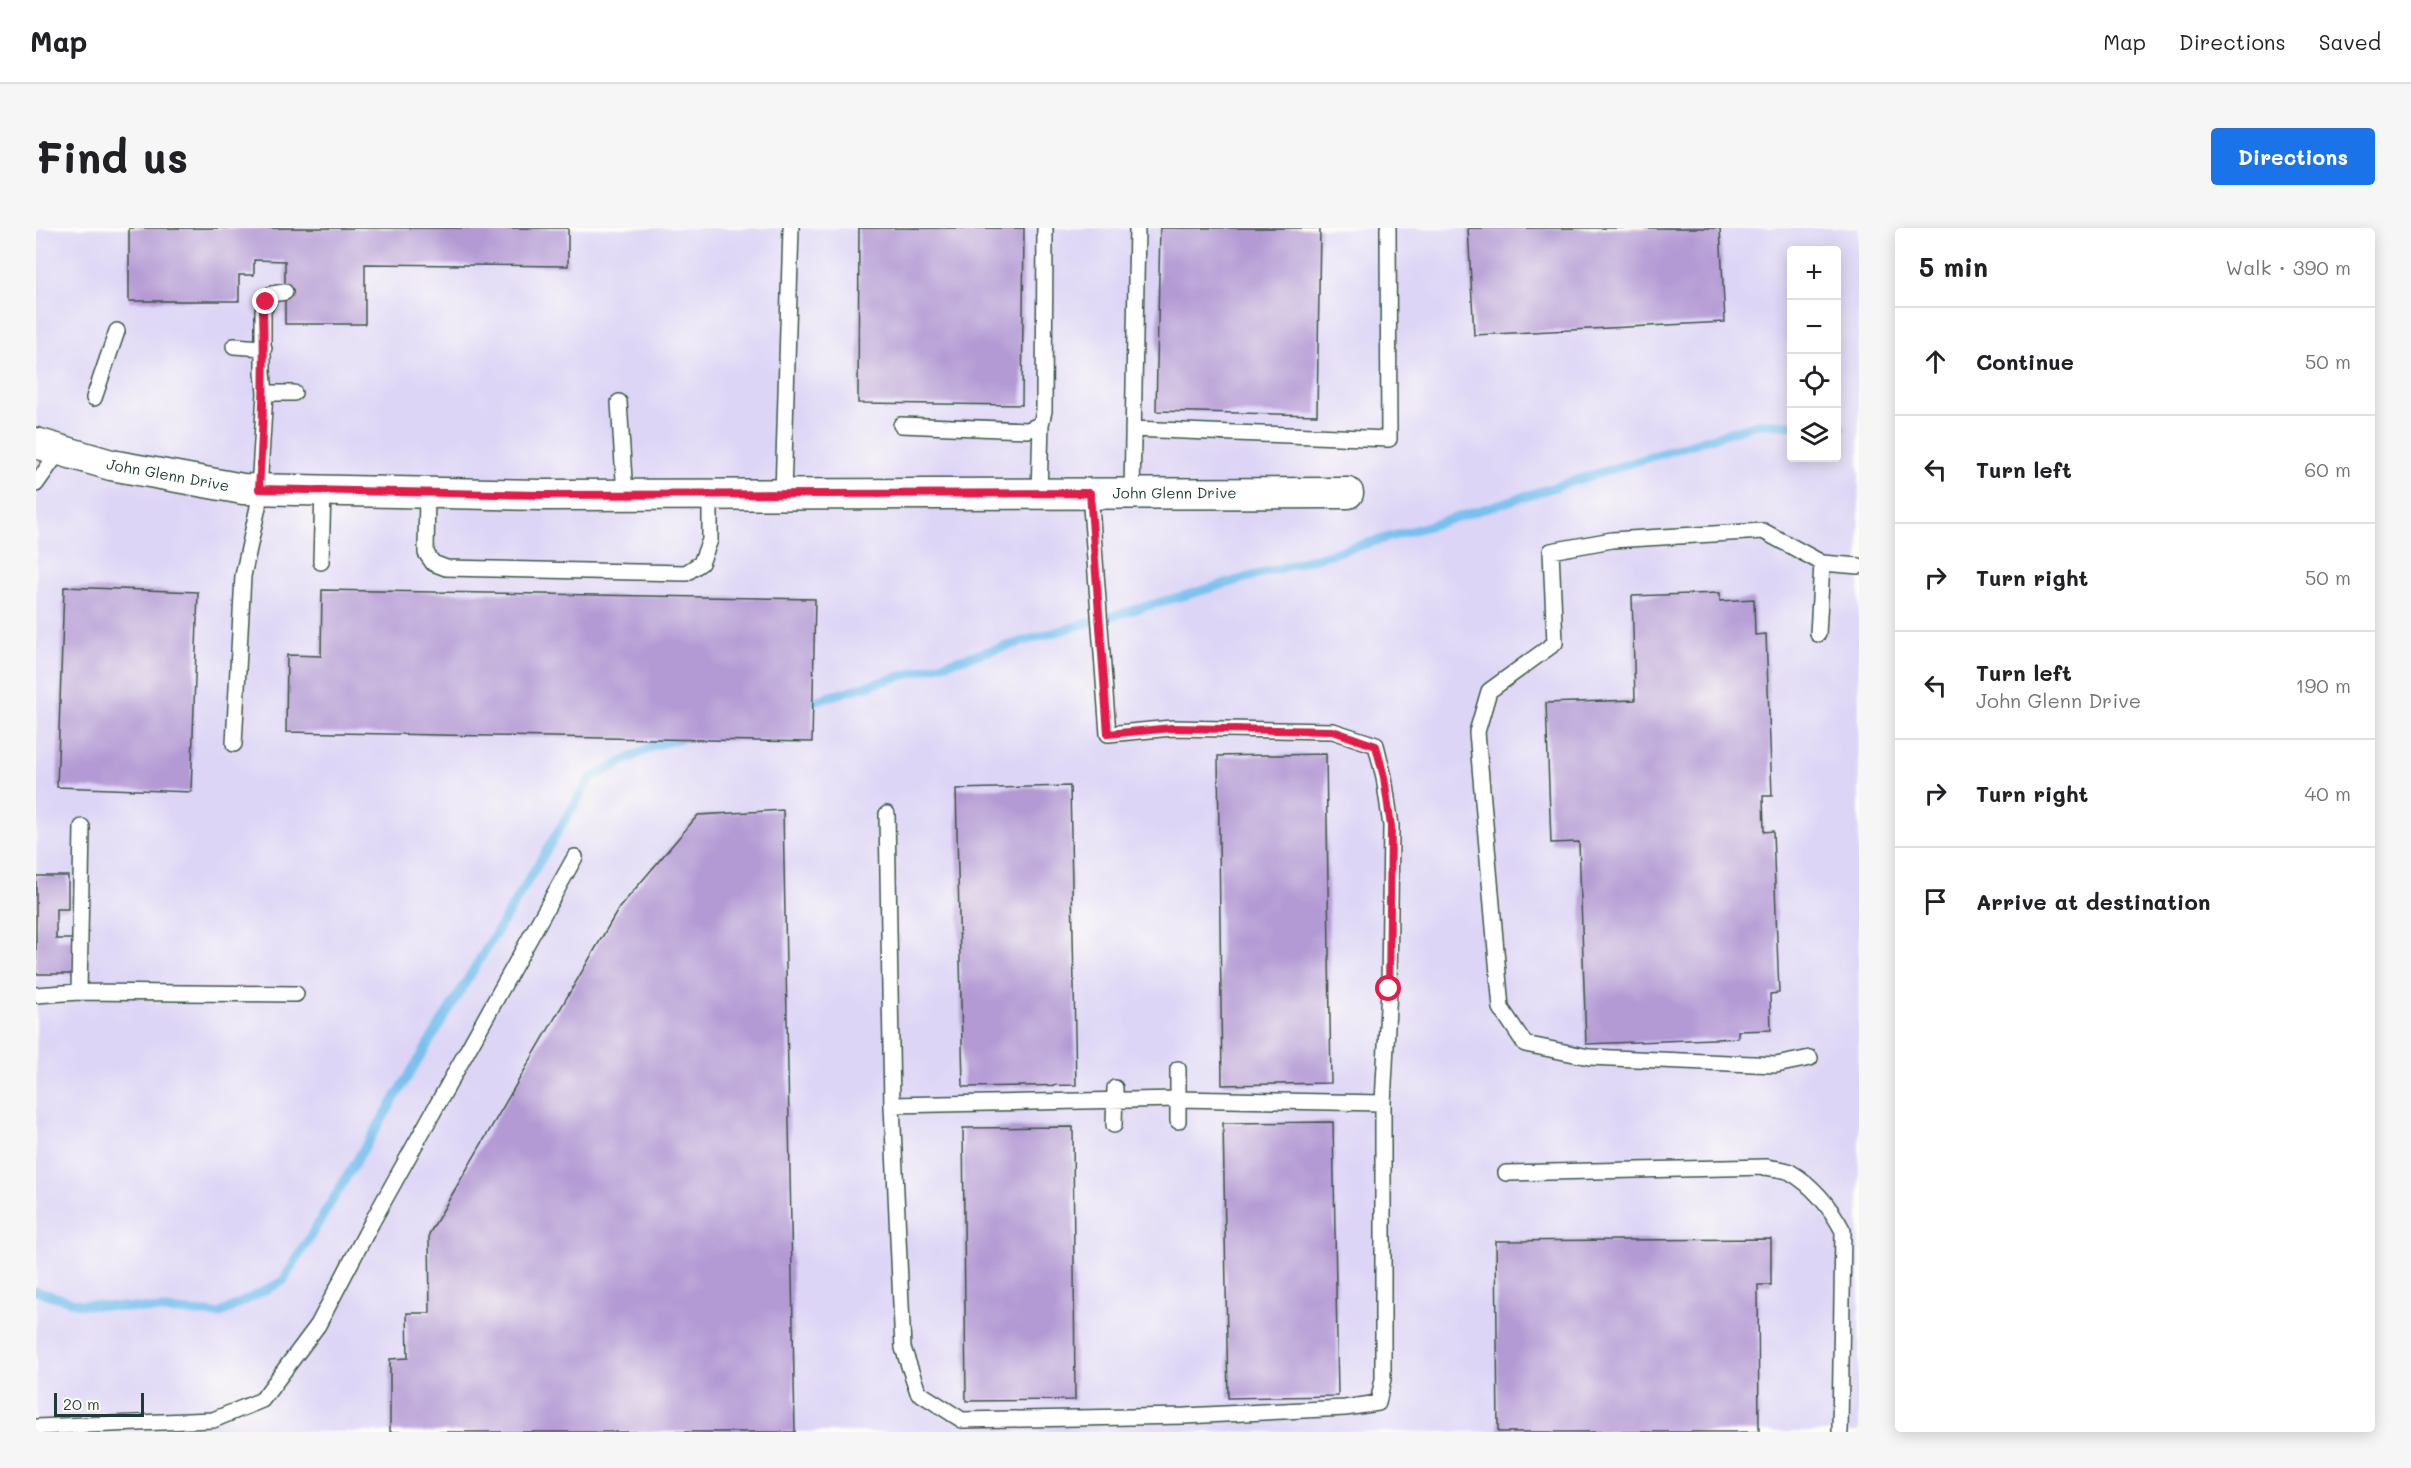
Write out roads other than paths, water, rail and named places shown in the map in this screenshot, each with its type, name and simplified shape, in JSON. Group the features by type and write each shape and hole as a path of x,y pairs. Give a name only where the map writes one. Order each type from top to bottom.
{"street":[{"name":"John Glenn Drive","path":"48,447 111,465 243,489 625,495 1348,493"}],"lane":[{"path":"783,494 791,228"},
{"path":"1039,493 1041,424 1044,411 1045,228"},
{"path":"1132,493 1137,228"},
{"path":"1133,429 1389,439 1388,228"},
{"path":"234,744 243,576 258,507 265,393 262,372 263,311 272,294 285,292"},
{"path":"94,398 117,332"},
{"path":"234,346 264,348"},
{"path":"265,393 294,393"},
{"path":"619,402 625,495"},
{"path":"901,425 1028,430 1041,424"},
{"path":"36,484 48,447"},
{"path":"321,561 323,490"},
{"path":"427,492 426,553 432,563 446,568 686,573 701,564 710,540 710,494"},
{"path":"886,814 892,1106 903,1348 918,1392 962,1420 1197,1415 1345,1408 1378,1403 1383,1379 1383,1103 1389,989 1391,826 1384,777 1376,746 1333,731 1172,728 1108,734 1090,493"},
{"path":"1810,1058 1776,1065 1589,1057 1525,1044 1500,1008 1477,732 1488,691 1555,643 1551,551 1612,540 1763,531 1822,563 1859,566"},
{"path":"1818,634 1822,563"},
{"path":"79,992 82,827"},
{"path":"36,1427 213,1420 262,1400 318,1325 372,1222 575,857"},
{"path":"36,995 79,992 296,994"},
{"path":"1178,1069 1178,1121"},
{"path":"892,1106 1115,1094 1178,1099 1383,1103"},
{"path":"1114,1125 1115,1094"},
{"path":"1506,1173 1767,1167 1788,1171 1831,1208 1851,1231 1840,1432"}],"waterway":[{"path":"803,704 1442,522 1759,423 1787,425"},
{"path":"36,1291 80,1304 219,1314 283,1281 590,779 653,746 688,736"}]}
